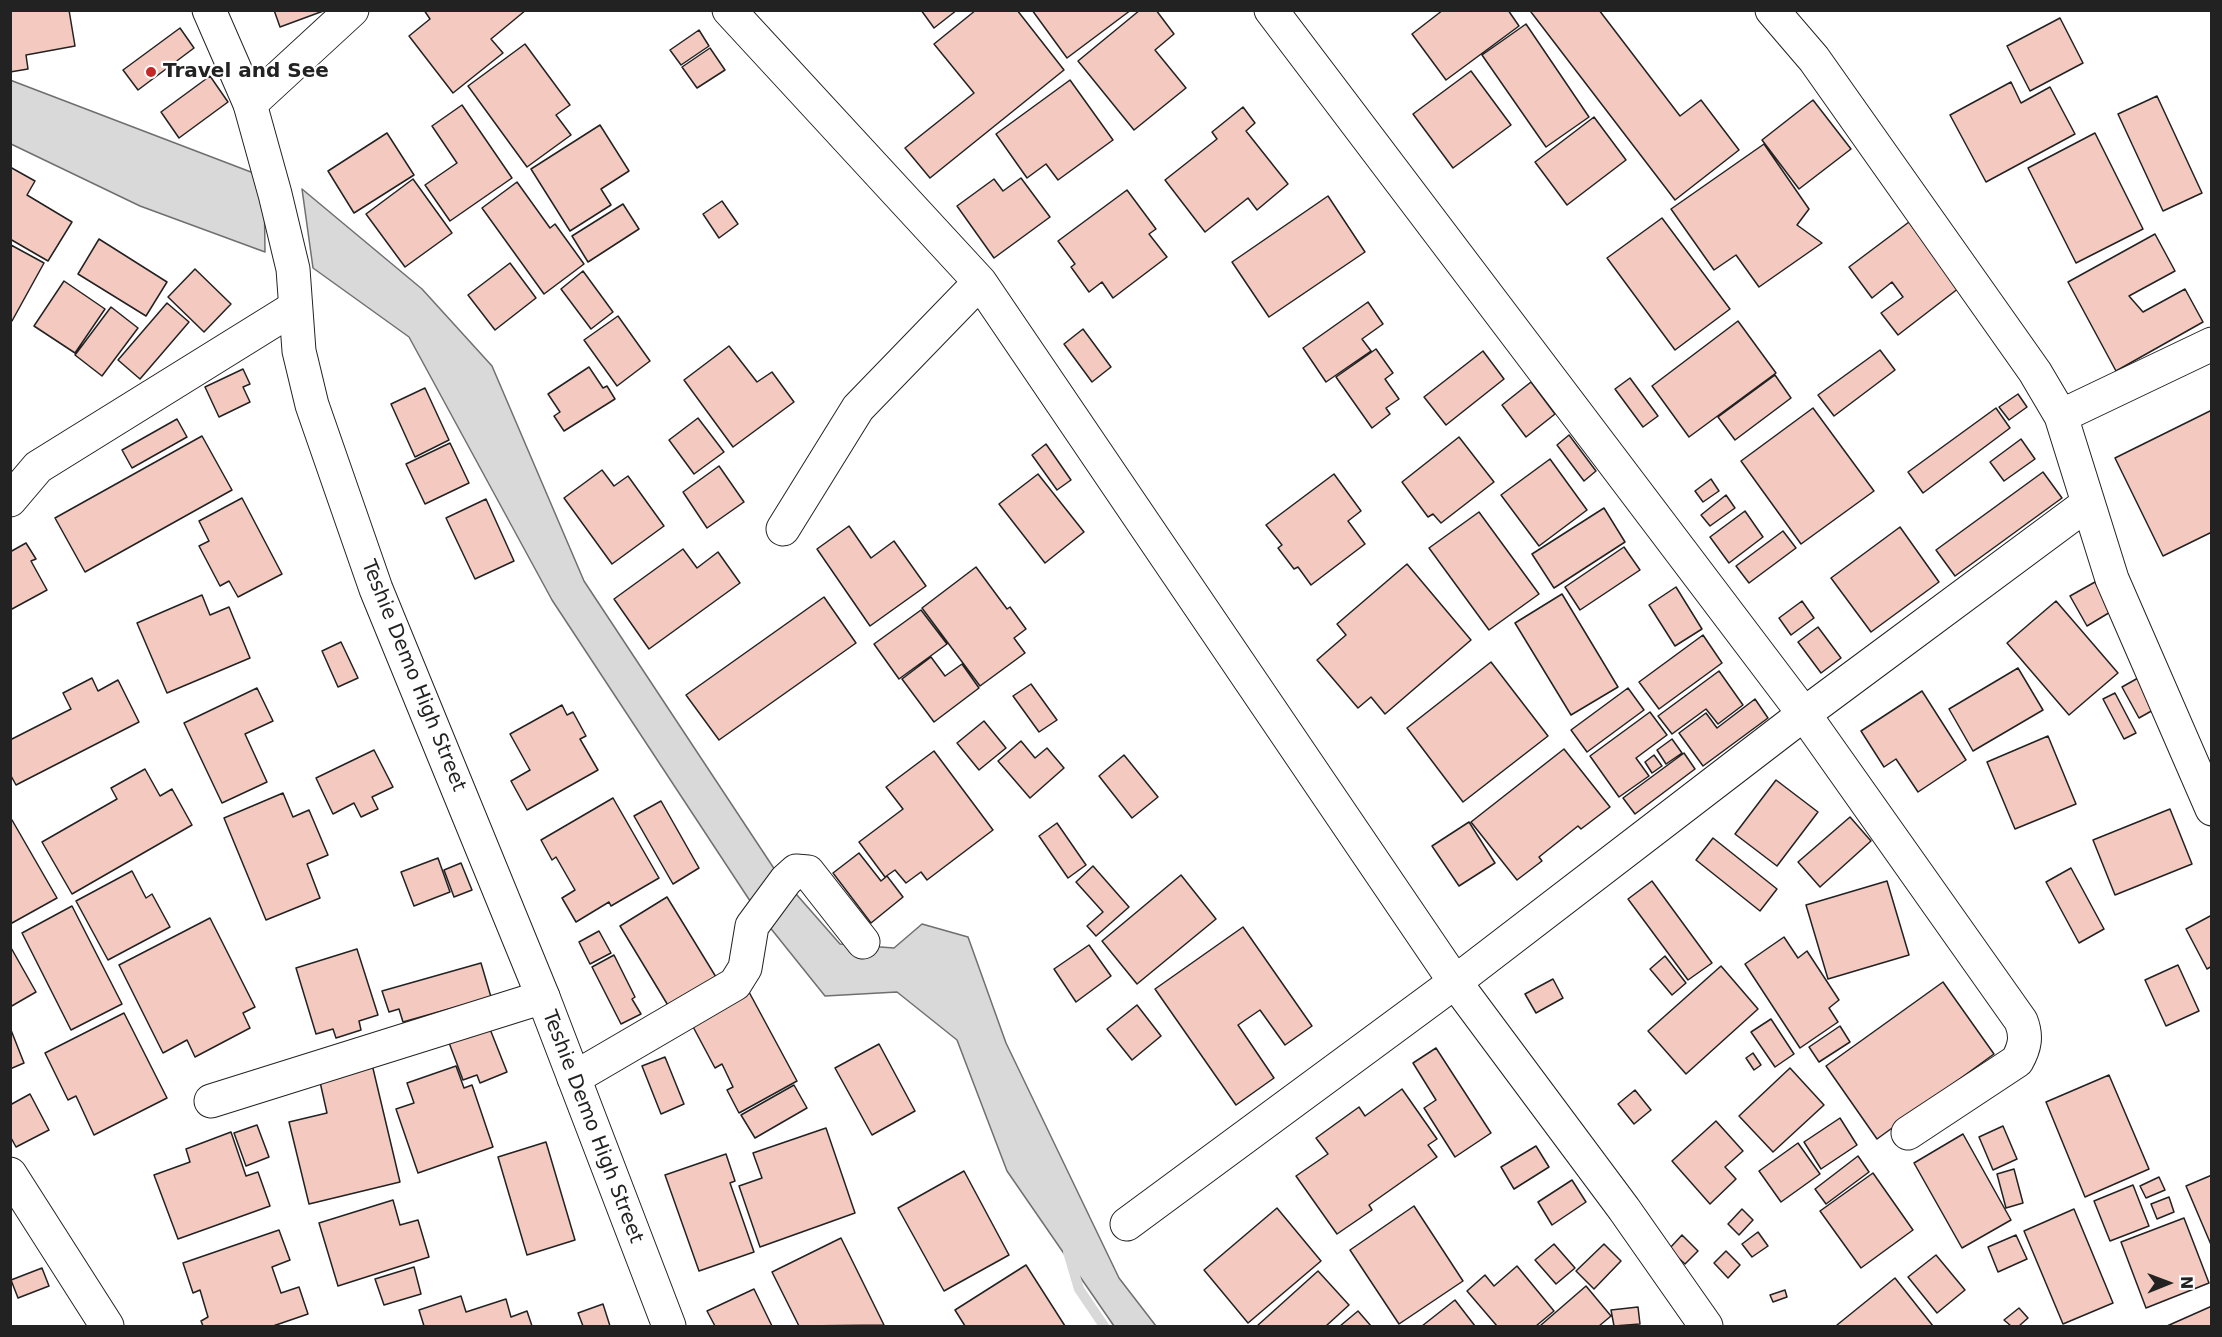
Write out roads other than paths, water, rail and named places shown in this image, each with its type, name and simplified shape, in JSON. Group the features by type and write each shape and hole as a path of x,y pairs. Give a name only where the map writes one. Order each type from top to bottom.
{"street":[{"name":"Teshie Demo High Street","path":"209,10 250,104 293,269 294,308 299,351 312,405 376,589 543,997 669,1326"},
{"path":"250,104 352,10"},
{"path":"729,10 980,282 1455,982 1624,1209 1706,1326"},
{"path":"1271,10 1803,714 2021,1021 2025,1033 2023,1050 2017,1061 1908,1133"},
{"path":"1772,10 1814,59 2035,372 2061,416 2112,579 2211,809"},
{"path":"783,529 858,408 980,282"},
{"path":"13,492 38,467 294,308"},
{"path":"2061,416 2211,344"},
{"path":"1127,1224 1455,982 1803,714 2087,504"},
{"path":"574,1078 735,984 745,968 752,926 786,880 796,871 808,872 863,942"},
{"path":"211,1101 543,997"},
{"path":"10,1174 107,1326"}],"waterway":[{"path":"1068,1252 1079,1289 1104,1326"}],"place":[{"name":"Travel and See","path":"151,72"}]}
